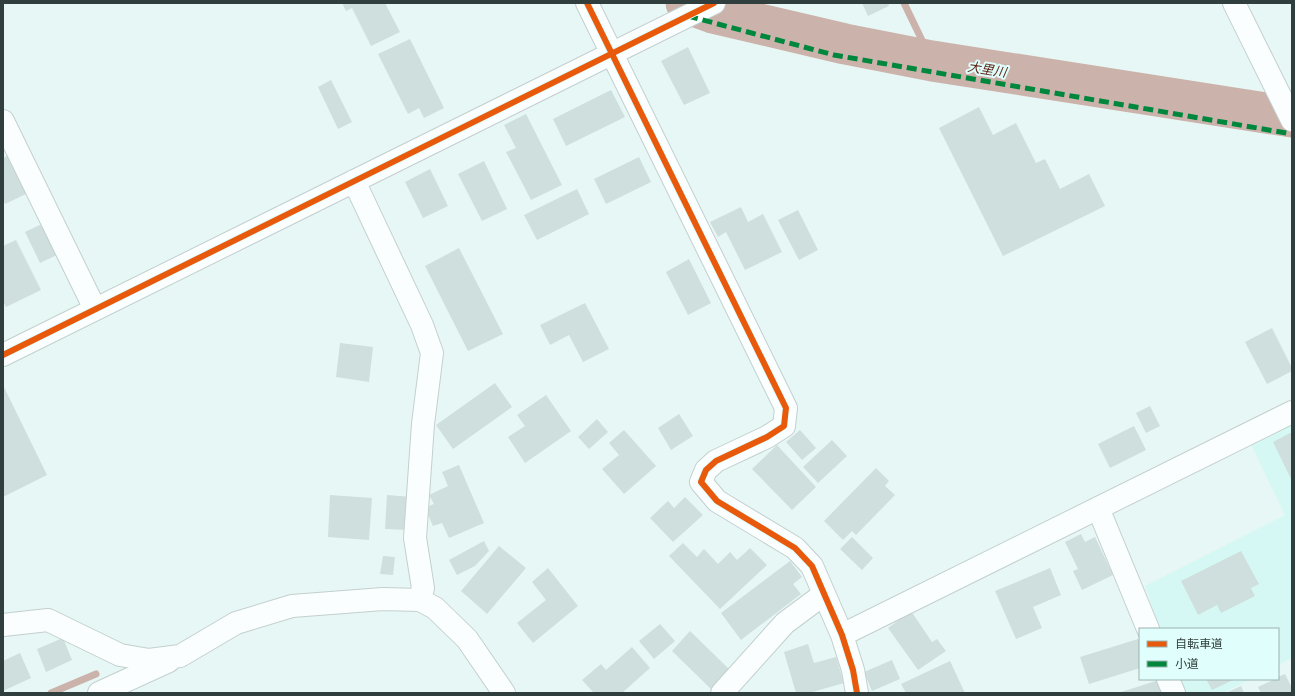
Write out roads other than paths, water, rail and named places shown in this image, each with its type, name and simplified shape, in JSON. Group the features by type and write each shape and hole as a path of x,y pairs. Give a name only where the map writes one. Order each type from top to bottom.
{"street":[{"path":"587,3 786,408 784,426 767,437 716,461 706,470 701,482 717,501 794,548 812,566 842,635 853,670 857,693"},
{"path":"3,355 714,3"},
{"path":"1234,3 1287,111"},
{"path":"3,121 95,309"},
{"path":"354,182 422,325 432,353 423,424 415,538 423,588 420,600"},
{"path":"842,635 1292,412"},
{"path":"1098,508 1148,628"},
{"path":"722,693 785,623 824,594"},
{"path":"99,693 180,656 236,623 292,606 383,599 420,600 435,608 467,639 504,693"},
{"path":"3,625 48,620 120,655 149,660 180,656"},
{"path":"1168,680 1174,693"}],"waterway":[{"name":"大里川","path":"686,3 713,13 845,44 932,61 1292,117"},
{"path":"904,3 932,61"},
{"path":"51,693 96,674"}]}
